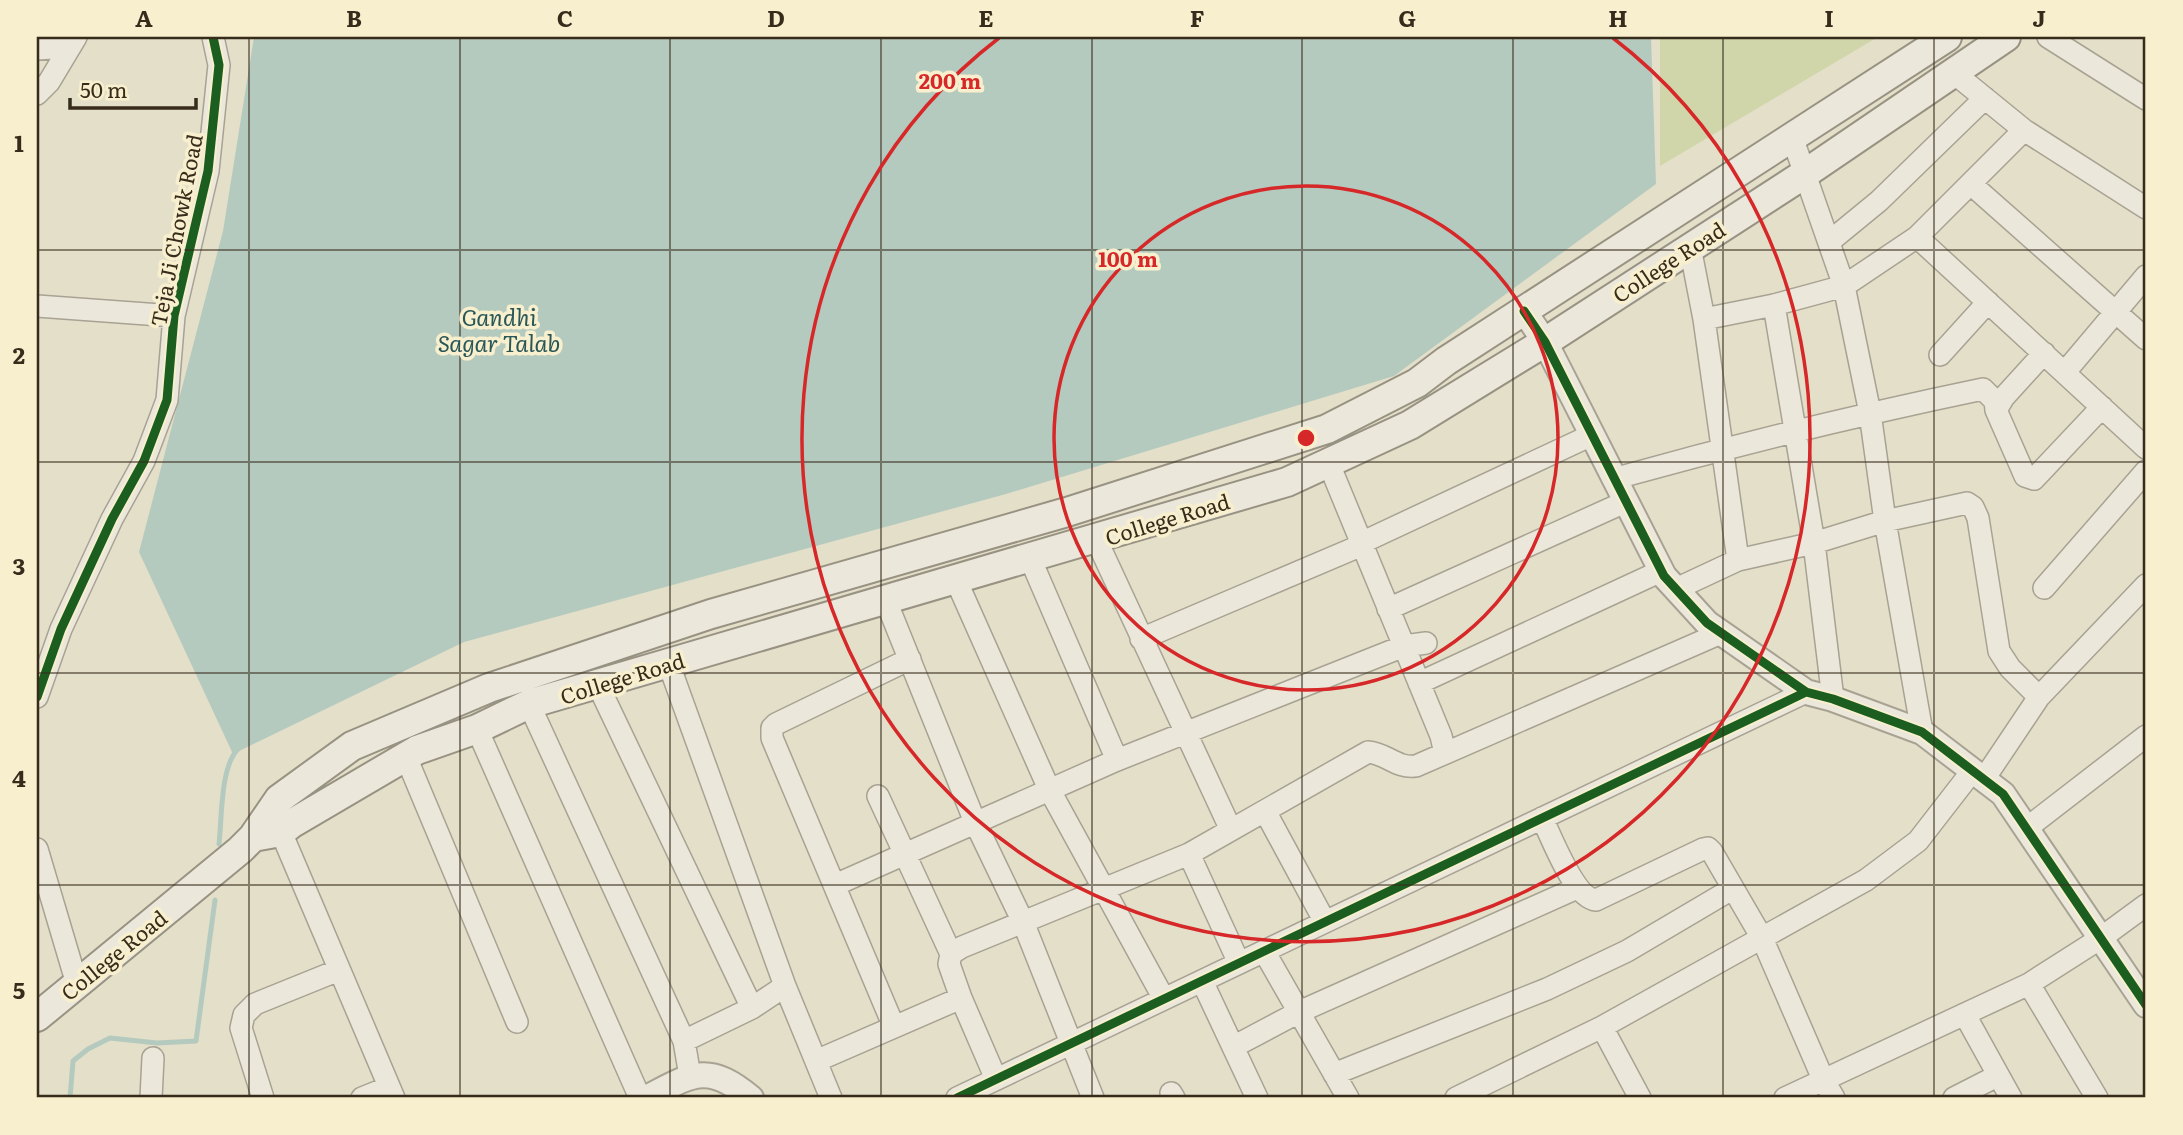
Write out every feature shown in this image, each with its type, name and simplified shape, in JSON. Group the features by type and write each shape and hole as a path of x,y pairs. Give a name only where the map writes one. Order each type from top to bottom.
{"main road":[{"name":"College Road","path":"37,1017 253,837 279,799 352,746 489,688 711,614 1067,512 1327,429 1417,383 1947,37"},
{"name":"College Road","path":"253,837 281,832 417,750 477,729 529,704 1287,482 1329,464 1410,425 1545,342 1806,173 2006,37"}],"street":[{"name":"Teja Ji Chowk Road","path":"37,697 61,629 113,519 144,461 167,400 174,316 208,171 219,65 213,37"},
{"path":"2048,37 2146,99"},
{"path":"37,49 73,42"},
{"path":"37,94 49,82 73,42"},
{"path":"1954,72 2024,130 2146,208"},
{"path":"1829,242 1879,201 1985,98"},
{"path":"1704,319 1774,305 1844,286 1917,237 1972,185 2024,130"},
{"path":"1792,137 1844,286 1870,413 1885,521 1922,732"},
{"path":"1972,185 2146,339"},
{"path":"1917,237 2146,448"},
{"path":"1690,247 1704,319 1738,560"},
{"path":"2065,372 2146,276"},
{"path":"1940,355 1988,302"},
{"path":"1774,305 1814,543 1833,699"},
{"path":"37,306 174,316"},
{"path":"1524,311 1545,342 1613,479 1669,580 1707,623 1806,692 1833,699 1922,732 2003,794 2146,1005"},
{"path":"1996,410 2043,353"},
{"path":"1613,479 1796,430 1983,388 1995,401 1996,410 2025,476 2031,480 2102,407"},
{"path":"1141,639 1362,545 1361,543 1581,440"},
{"path":"1329,464 1441,736 1445,753"},
{"path":"2044,588 2146,471"},
{"path":"1388,609 1625,502"},
{"path":"1419,683 1669,580 1738,560 1814,543 1885,521 1967,502 1978,517 1999,651 2010,668 2039,696"},
{"path":"1096,539 1231,830"},
{"path":"1030,558 1116,760"},
{"path":"956,580 1049,789 1164,999"},
{"path":"1456,1098 1602,1027 1866,880 1898,858 1918,841 1978,774 2039,696 2146,585"},
{"path":"886,601 975,822 1023,922 1093,1098"},
{"path":"951,954 962,947 1189,854 1368,752 1376,752 1400,766 1410,767 1721,633"},
{"path":"835,885 1116,760 1404,646 1426,643"},
{"path":"894,1027 772,738 772,728 909,659"},
{"path":"668,662 785,986 831,1098"},
{"path":"597,683 752,1008"},
{"path":"957,1098 1806,692"},
{"path":"529,704 684,1041 690,1076"},
{"path":"477,729 640,1098"},
{"path":"2027,828 2146,736"},
{"path":"406,757 517,1022"},
{"path":"878,796 951,954 950,964 961,998 996,1079"},
{"path":"1265,811 1325,922"},
{"path":"1542,818 1577,888 1589,900 1597,900 1708,848 1762,938 1823,1079 1834,1098"},
{"path":"281,832 391,1093 362,1098"},
{"path":"37,849 77,984"},
{"path":"1189,854 1240,963"},
{"path":"1233,1046 1299,1012 1577,888"},
{"path":"1334,1074 1547,989 1627,951 1732,889"},
{"path":"1785,1098 2029,984 2101,938 2146,905"},
{"path":"1264,951 1348,1098"},
{"path":"263,1098 241,1028 244,1015 255,1004 339,970"},
{"path":"1202,981 1257,1098"},
{"path":"2029,984 2097,1098"},
{"path":"684,1041 752,1008 785,986"},
{"path":"816,1061 961,998"},
{"path":"1965,1015 2011,1098"},
{"path":"1602,1027 1640,1098"},
{"path":"151,1098 153,1058"},
{"path":"646,1098 690,1076 717,1076 751,1098"},
{"path":"1954,1098 1997,1076"}],"green space":[{"path":"1660,37 1878,37 1660,166"}],"water":[{"name":"Gandhi Sagar Talab","path":"254,37 1651,37 1656,184 1394,376 1006,494 464,642 233,754 139,552 223,231"}],"waterway":[{"path":"219,844 225,780 232,757 238,749"},
{"path":"70,1098 73,1061 88,1049 110,1038 157,1043 196,1041 215,900"}],"cycle path":[{"path":"37,697 61,629 112,519 144,461 167,400 174,316 208,171 219,65 213,37"},
{"path":"1524,311 1545,342 1664,576 1707,623 1806,692 1833,699 1922,732 2003,794 2146,1005"},
{"path":"957,1098 1806,692"}]}
